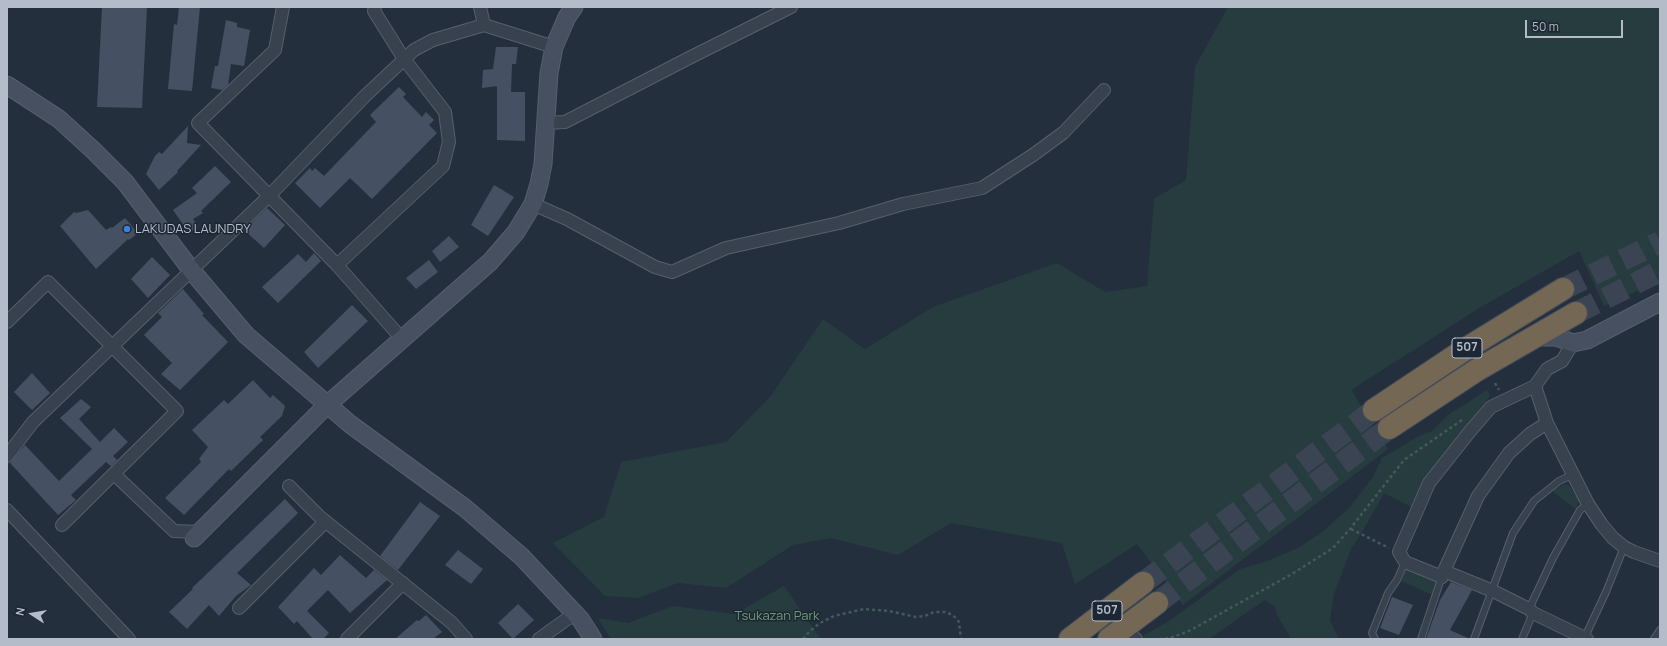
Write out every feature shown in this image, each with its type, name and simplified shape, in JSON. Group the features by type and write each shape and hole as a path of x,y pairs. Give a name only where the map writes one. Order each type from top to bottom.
{"highway":[{"name":"507","path":"1374,410 1467,348 1563,289"},
{"name":"507","path":"1389,428 1477,370 1576,313"},
{"name":"507","path":"1070,639 1143,583"},
{"name":"507","path":"1122,636 1157,603"}],"street":[{"path":"283,7 275,50 198,123 337,265 402,339"},
{"path":"337,265 443,166 449,142 445,112 404,59 374,11 375,7"},
{"path":"480,7 484,25"},
{"path":"114,474 174,531 197,535 327,405 490,262 516,232 533,204 543,164 549,73 554,47 567,17 574,7"},
{"path":"546,123 565,122 791,7"},
{"path":"7,456 33,422 269,196 364,96 414,50 433,40 484,25 554,47"},
{"path":"7,85 59,119 125,182 192,271 246,335 350,424 465,508 522,557 581,620 593,639"},
{"path":"533,204 567,219 655,267 672,272 726,248 839,223 903,204 982,188 1033,155 1063,133 1104,90"},
{"path":"7,322 48,282 177,411 62,525"},
{"path":"1533,337 1556,337 1573,343 1587,340 1660,302"},
{"path":"1573,343 1562,361 1546,369 1535,386 1491,407 1471,430 1429,483 1402,557 1443,574 1493,590 1586,639"},
{"path":"1535,386 1547,423 1588,504 1602,525 1613,538 1624,547 1660,561"},
{"path":"1443,574 1478,496 1509,454 1530,434 1547,423"},
{"path":"289,486 325,522 452,622 466,639"},
{"path":"7,510 129,639"},
{"path":"239,608 325,522"},
{"path":"347,639 403,583"},
{"path":"539,639 574,614"}],"lane":[{"path":"1474,639 1493,590 1494,582 1514,533 1534,501 1559,481 1574,474"},
{"path":"1522,639 1531,611 1553,558 1580,510 1588,504"},
{"path":"1586,639 1624,547"},
{"path":"1375,639 1372,633 1388,593 1397,580 1402,557"},
{"path":"1421,639 1443,574"},
{"path":"1654,639 1660,630"}],"path":[{"path":"1495,384 1502,395"},
{"path":"1159,639 1170,638 1189,631 1292,574 1333,548 1350,529 1404,460 1466,416"},
{"path":"1350,529 1402,557"},
{"path":"803,639 820,623 842,613 864,609 889,611 916,617 925,616 934,612 945,612 953,615 959,622 961,639"}],"green space":[{"path":"1228,7 1660,7 1660,281 1604,306 1579,251 1481,307 1351,390 1388,449 1183,605 1137,544 1075,584 1062,543 951,523 898,555 831,538 793,545 726,588 678,583 638,598 605,596 553,543 604,517 621,462 726,442 770,397 823,319 865,349 933,307 1057,263 1105,292 1147,286 1154,199 1186,180 1195,67"},
{"path":"1487,390 1490,395 1413,508 1384,493 1351,549 1334,594 1330,620 1339,639 1291,639 1276,613 1276,608 1265,600 1209,639 1146,639 1143,636 1172,619 1240,569 1267,561 1300,547 1323,531 1349,508 1373,477 1382,458 1419,436 1432,431 1448,415"},
{"path":"1564,484 1569,485 1579,501 1575,509 1552,491"},
{"path":"1407,566 1439,579 1433,595 1401,581"},
{"name":"Tsukazan Park","path":"784,586 821,639 611,639 598,618 628,623 673,606 735,614"}],"building":[{"path":"102,7 147,7 142,108 97,107"},
{"path":"179,7 200,7 192,91 168,89 174,24 177,25"},
{"path":"226,20 237,23 237,27 250,30 244,66 231,64 228,85 222,90 211,88 215,66 218,66"},
{"path":"496,47 518,47 516,64 512,64 511,92 525,92 525,141 497,140 497,86 482,88 483,70 493,69"},
{"path":"399,87 406,94 403,97 422,117 426,112 434,120 429,125 437,133 372,199 350,178 320,208 295,183 310,168 312,171 315,168 324,176 376,122 370,115"},
{"path":"188,126 187,143 201,145 177,171 178,172 159,190 146,174 155,156 159,152 162,154"},
{"path":"215,166 231,182 201,211 203,213 193,219 198,227 189,233 173,210 197,193 192,188"},
{"path":"494,185 514,197 488,236 471,225"},
{"path":"267,208 285,225 264,248 244,230"},
{"path":"88,210 106,230 111,227 112,228 125,218 138,233 129,240 128,239 96,269 60,226 74,212 76,213"},
{"path":"449,236 459,247 440,262 432,251"},
{"path":"314,253 321,261 278,303 262,287 298,254 306,262"},
{"path":"152,257 170,275 148,298 131,279"},
{"path":"429,260 438,272 416,289 406,278"},
{"path":"183,289 204,314 202,315 228,342 180,390 161,374 172,363 144,335 162,317 158,313"},
{"path":"352,305 368,321 318,368 304,352"},
{"path":"32,373 50,393 32,410 14,392"},
{"path":"253,380 270,398 273,395 285,406 282,416 260,437 263,440 231,471 229,469 184,515 165,498 201,462 199,459 208,447 192,430 224,400 228,404"},
{"path":"81,399 91,407 79,419 100,442 114,428 128,442 113,456 117,460 111,466 106,462 71,495 76,500 58,515 10,463 25,445 59,481 92,449 60,418"},
{"path":"285,499 298,513 237,573 251,585 236,596 219,616 209,605 187,629 169,612"},
{"path":"420,502 440,516 398,570 380,556"},
{"path":"458,550 483,569 471,584 445,565"},
{"path":"340,555 366,578 374,570 387,580 350,613 328,590 307,611 329,633 323,639 313,639 297,621 294,624 278,607 314,568 321,575"},
{"path":"1451,582 1472,590 1450,630 1470,639 1426,639 1440,600"},
{"path":"1392,597 1413,605 1399,635 1380,628"},
{"path":"518,604 534,620 513,639 498,623"},
{"path":"426,615 442,632 433,639 395,639 417,620 419,621"}],"tunnel":[{"path":"1563,289 1660,242"},
{"path":"1576,313 1660,271"},
{"path":"1143,583 1374,410"},
{"path":"1157,603 1389,428"}],"place":[{"name":"LAKUDAS LAUNDRY","path":"127,229"}]}
